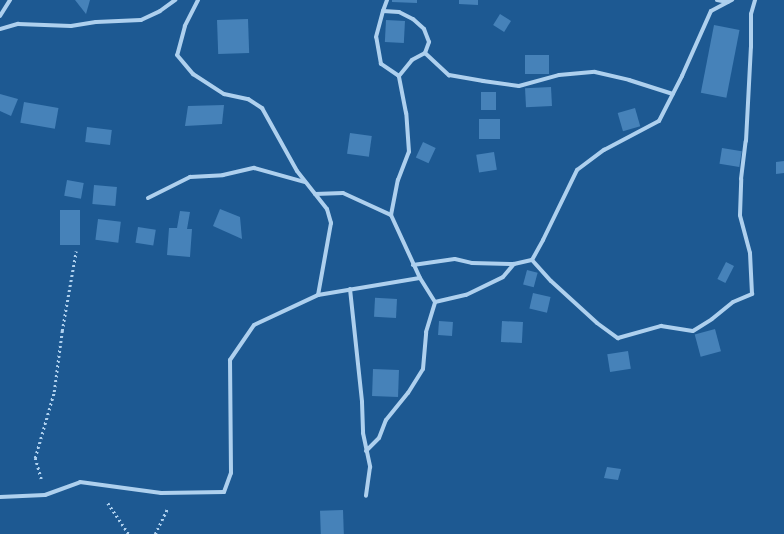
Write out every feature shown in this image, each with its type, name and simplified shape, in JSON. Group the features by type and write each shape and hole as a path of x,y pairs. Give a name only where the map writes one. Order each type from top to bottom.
{"street":[{"path":"0,16 10,0"},
{"path":"0,29 18,24 71,26 96,22 141,20 160,11 175,0"},
{"path":"198,0 185,26 177,54 193,74 224,94 248,99 262,108 297,171 327,208 331,223 318,295"},
{"path":"366,451 378,438 386,420 408,393 423,369 426,332 435,302 413,265 391,215 398,180 409,152 406,114 399,76 381,64 376,37 387,0"},
{"path":"717,0 730,1"},
{"path":"532,260 551,281 592,319 618,338 661,326 693,331 712,319 733,302 752,294 750,252 740,215 740,200 746,141 751,47 751,14 755,0"},
{"path":"532,260 577,170 604,150 659,121 711,11 730,1"},
{"path":"383,11 399,12 413,19 424,29 429,42 425,52 412,60 399,76"},
{"path":"425,52 449,75 483,81 519,86 559,75 595,72 629,80 673,94"},
{"path":"148,198 190,177 223,175 254,168 305,182"},
{"path":"315,194 343,193 391,215"},
{"path":"413,265 455,259 472,263 514,264 532,260"},
{"path":"435,302 466,295 503,277 514,264"},
{"path":"0,497 45,495 80,482 161,493 224,492 231,473 230,360 254,325 318,295 420,278"},
{"path":"350,289 362,402 363,433 370,467 366,496"}],"path":[{"path":"45,495 36,458 54,392 62,331 76,251"},
{"path":"108,503 129,534"},
{"path":"156,534 169,503"}],"building":[{"path":"75,0 90,0 86,14"},
{"path":"392,0 417,0 417,3 392,2"},
{"path":"459,0 478,0 478,5 459,4"},
{"path":"500,14 511,21 504,32 493,25"},
{"path":"248,19 249,53 218,54 217,20"},
{"path":"386,20 405,21 404,43 385,42"},
{"path":"714,25 740,30 726,98 701,93"},
{"path":"525,55 549,55 549,74 525,74"},
{"path":"551,87 552,106 526,107 525,88"},
{"path":"481,92 496,92 496,110 481,110"},
{"path":"0,94 18,99 11,116 0,111"},
{"path":"24,102 58,108 55,129 20,123"},
{"path":"224,105 222,124 185,126 188,106"},
{"path":"635,108 640,126 623,131 618,113"},
{"path":"479,119 500,119 500,139 479,139"},
{"path":"87,127 112,130 110,145 85,142"},
{"path":"350,133 372,136 369,157 347,154"},
{"path":"423,142 436,148 429,163 416,157"},
{"path":"722,148 742,151 739,167 719,164"},
{"path":"494,152 497,170 479,173 476,155"},
{"path":"784,161 784,173 776,174 776,162"},
{"path":"67,180 84,183 81,199 64,196"},
{"path":"94,185 117,187 115,206 92,204"},
{"path":"220,209 240,217 242,239 213,226"},
{"path":"60,210 80,210 80,245 60,245"},
{"path":"180,211 190,212 187,229 192,229 190,257 167,255 169,228 177,228"},
{"path":"98,219 121,222 118,243 95,240"},
{"path":"138,227 156,230 153,246 135,243"},
{"path":"726,262 734,266 725,283 717,279"},
{"path":"527,270 538,273 534,287 523,284"},
{"path":"533,293 551,297 547,313 529,309"},
{"path":"375,298 397,299 396,318 374,317"},
{"path":"439,321 453,322 452,336 438,335"},
{"path":"502,321 523,322 522,343 501,342"},
{"path":"715,329 721,351 701,357 695,334"},
{"path":"628,351 631,369 610,372 607,354"},
{"path":"373,369 399,370 398,397 372,396"},
{"path":"607,467 621,469 618,480 604,478"},
{"path":"343,510 344,534 321,534 320,511"}]}
